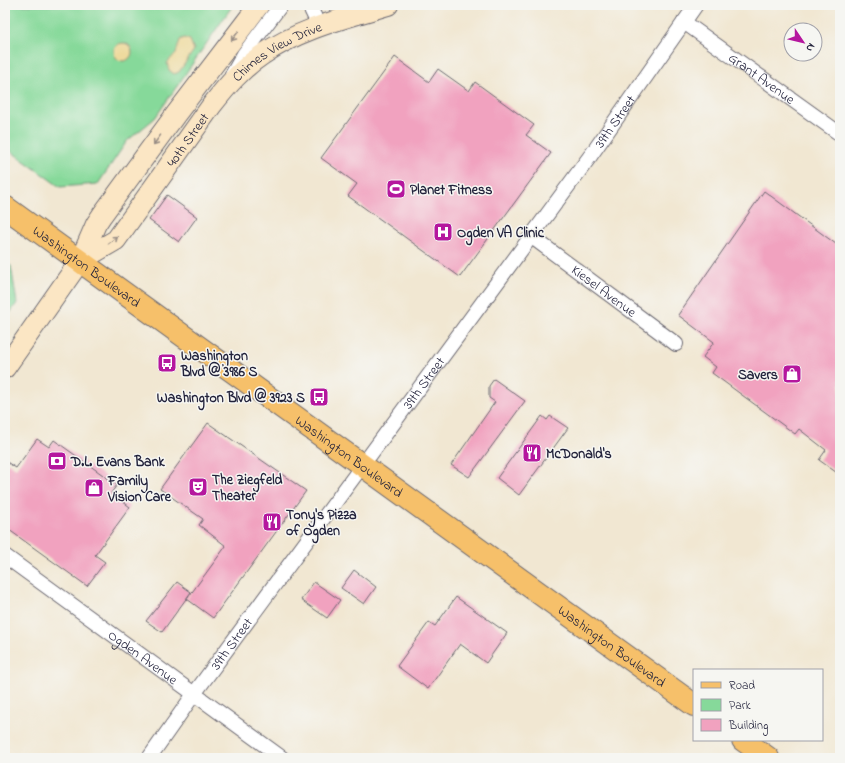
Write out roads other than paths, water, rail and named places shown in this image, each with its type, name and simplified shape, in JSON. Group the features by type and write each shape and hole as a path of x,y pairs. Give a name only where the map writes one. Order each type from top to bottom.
{"main road":[{"name":"40th Street","path":"5,368 80,261 102,215 259,5"},
{"name":"Chimes View Drive","path":"219,96 239,74 261,55 286,41 319,26 388,5"},
{"name":"40th Street","path":"80,261 116,240 219,96"},
{"name":"Washington Boulevard","path":"5,207 693,704"},
{"path":"744,741 768,758"}],"street":[{"name":"40th Street","path":"219,96 244,54 281,5"},
{"path":"309,5 319,26"},
{"name":"39th Street","path":"149,758 194,694 364,466 591,156 696,5"},
{"name":"Grant Avenue","path":"684,22 840,134"},
{"name":"Kiesel Avenue","path":"532,237 676,344"},
{"name":"Ogden Avenue","path":"5,556 282,758"}],"place":[{"name":"Planet Fitness","path":"396,189"},
{"name":"Ogden VA Clinic","path":"443,232"},
{"name":"Washington Blvd @ 3986 S","path":"167,363"},
{"name":"Savers","path":"792,374"},
{"name":"Washington Blvd @ 3923 S","path":"319,397"},
{"name":"McDonald's","path":"532,453"},
{"name":"D.L. Evans Bank","path":"57,461"},
{"name":"The Ziegfeld Theater","path":"198,487"},
{"name":"Family Vision Care","path":"94,488"},
{"name":"Tony's Pizza of Ogden","path":"272,522"}]}
